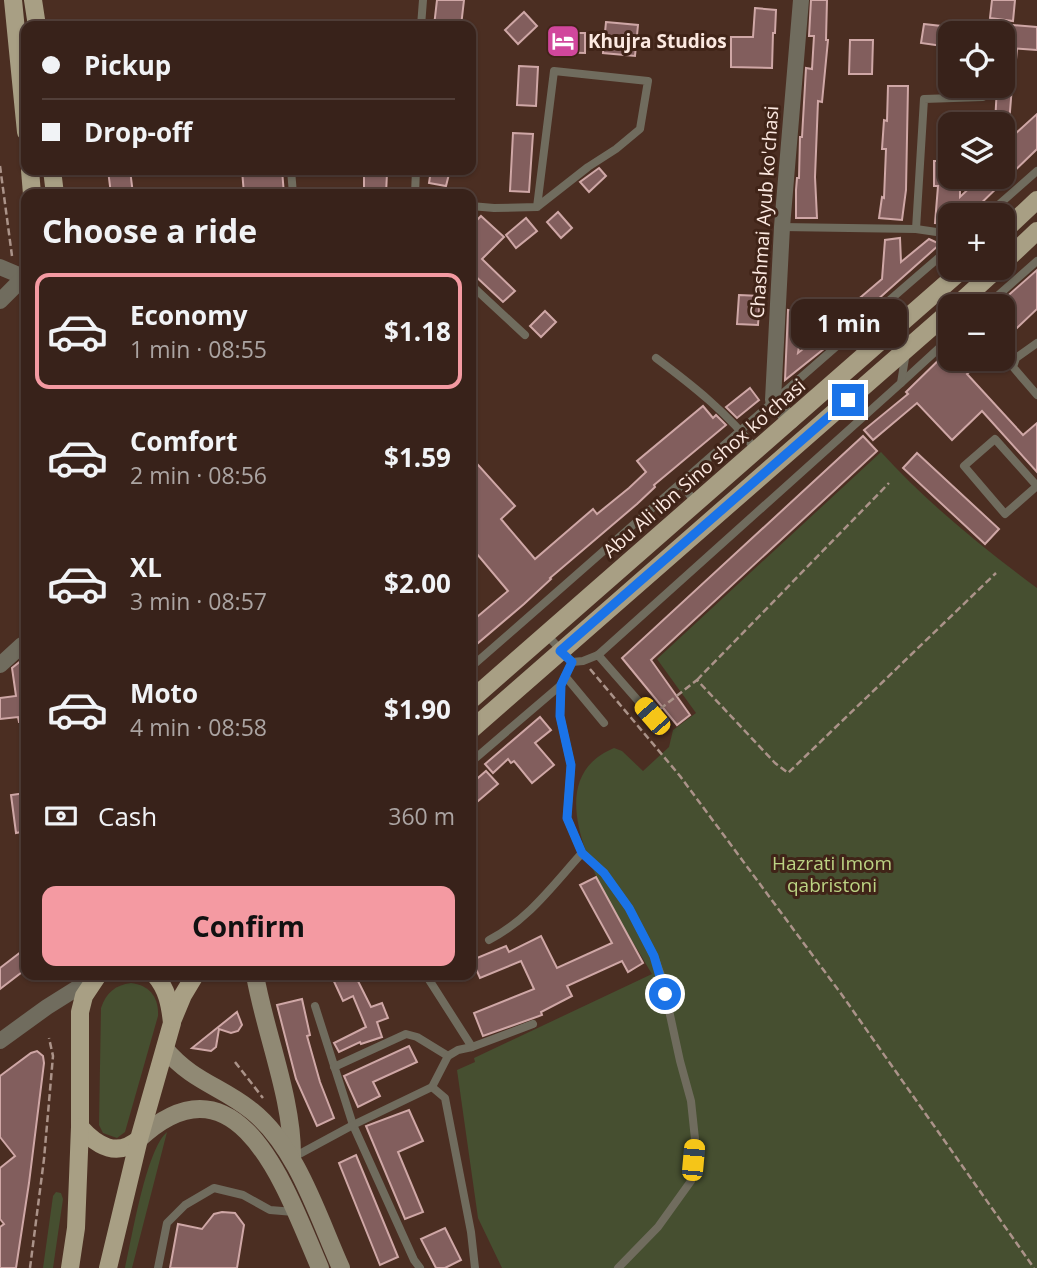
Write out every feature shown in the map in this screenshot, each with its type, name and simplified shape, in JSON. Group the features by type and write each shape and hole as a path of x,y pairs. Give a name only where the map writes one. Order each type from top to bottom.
{"main road":[{"path":"13,0 21,81"},
{"path":"33,0 36,21"},
{"path":"1015,221 1037,200"},
{"path":"1015,252 1037,232"},
{"name":"Abu Ali ibn Sino shox ko'chasi","path":"476,696 950,280"},
{"path":"969,294 985,280"},
{"path":"476,726 566,657 938,322"},
{"path":"70,1268 76,1228 80,1022 82,1001 95,980"},
{"path":"158,980 170,1005 172,1023"},
{"path":"108,1268 139,1139 172,1023 192,980"},
{"path":"256,980 288,1116 292,1158"},
{"path":"165,1049 190,1074 251,1110 292,1158 341,1268"},
{"path":"80,1127 96,1143 111,1149 128,1147 154,1125 175,1113 201,1108 220,1112 239,1123 262,1149 280,1178 320,1268"}],"street":[{"name":"Chashmai Ayub ko'chasi","path":"773,400 782,227 801,0"},
{"path":"6,262 21,274"},
{"path":"0,301 21,281"},
{"path":"773,400 790,421"},
{"path":"0,665 21,646"},
{"path":"0,1041 90,980"},
{"path":"41,1011 64,1010 80,1022"}],"lane":[{"path":"421,21 423,0"},
{"path":"476,206 537,207 640,129 648,81 554,71 537,207"},
{"path":"916,229 924,99 954,98"},
{"path":"1001,203 1037,171"},
{"path":"782,227 916,229 938,232"},
{"path":"476,663 938,258"},
{"path":"1000,294 1037,261"},
{"path":"476,290 525,335"},
{"path":"1037,344 1016,358 1013,367 1037,395"},
{"path":"901,383 907,349"},
{"path":"546,634 566,657 583,661 598,655 938,349"},
{"path":"656,358 741,429 756,450"},
{"path":"995,439 1037,486 1004,514 964,466 995,439"},
{"path":"681,484 696,503"},
{"path":"598,655 654,718"},
{"path":"566,657 560,716 571,765 567,818 582,853 604,873 629,908 654,956 662,978 691,1101 695,1139 691,1181 658,1227 618,1268"},
{"path":"563,680 604,723"},
{"path":"476,758 563,680"},
{"path":"489,940 506,931 534,908 582,853"},
{"path":"429,980 472,1047"},
{"path":"315,1006 353,1125 420,1268"},
{"path":"292,1158 432,1087 449,1056 458,1050 533,1024"},
{"path":"334,1067 406,1034 418,1037 449,1056"},
{"path":"432,1087 445,1098 471,1232 475,1268"},
{"path":"158,1268 167,1223 185,1205 214,1188 243,1195 270,1210 296,1213"}],"path":[{"path":"0,166 6,262"},
{"path":"654,718 697,680 889,483"},
{"path":"697,680 775,763 788,773 996,573"},
{"path":"583,661 680,776 842,995 1034,1268"},
{"path":"30,1268 44,1159 53,1056 49,1038"},
{"path":"235,1062 265,1101"}],"green space":[{"name":"Hazrati Imom qabristoni","path":"881,452 956,524 1037,588 1037,1268 502,1268 478,1218 457,1070 475,1062 474,1058 652,974 603,890 588,856 578,822 577,792 588,766 614,748 622,751 643,771 669,747 673,730 696,713 657,659"},
{"path":"131,983 143,986 152,993 157,1003 158,1016 125,1132 117,1138 103,1133 99,1125 101,1008 112,991"},
{"path":"167,1132 132,1268 125,1268 146,1175 159,1142"},
{"path":"56,1192 61,1193 63,1199 53,1268 43,1268 53,1196"}],"building":[{"path":"437,0 464,0 462,21 435,21"},
{"path":"811,0 827,0 828,40 822,102 818,101 815,177 817,218 796,218 806,68 812,69 814,36 809,36"},
{"path":"992,0 1015,0 1013,21 990,18"},
{"path":"755,8 776,10 772,68 731,67 731,37 753,37"},
{"path":"524,12 537,26 518,44 505,30"},
{"path":"606,22 638,25 635,56 603,53"},
{"path":"924,24 938,26 938,45 921,43"},
{"path":"1015,25 1037,27 1037,50 1015,48"},
{"path":"551,33 585,33 585,53 551,52"},
{"path":"850,40 873,40 872,74 849,74"},
{"path":"519,66 538,67 536,106 517,105"},
{"path":"888,86 908,86 906,190 902,220 879,218 882,197 884,198 886,149 882,149 884,120 887,121"},
{"path":"996,98 1011,98 1010,112 996,112"},
{"path":"1037,114 1037,149 1015,170 1015,134"},
{"path":"513,133 533,134 529,192 510,191"},
{"path":"934,161 938,161 938,186 934,186"},
{"path":"599,168 606,176 589,192 580,182"},
{"path":"109,175 131,175 132,189 110,189"},
{"path":"242,175 282,175 284,189 244,189"},
{"path":"364,175 387,175 386,189 364,189"},
{"path":"430,175 449,175 446,186 429,183"},
{"path":"938,186 938,189 960,189 960,197 968,189 996,189 981,203 938,203 938,223 935,223"},
{"path":"558,212 572,228 561,238 547,222"},
{"path":"481,216 504,237 482,259 515,291 503,302 476,277 476,221"},
{"path":"526,218 537,231 516,248 506,235"},
{"path":"900,238 901,262 929,239 938,243 938,246 840,330 842,301 855,302 882,279 885,240"},
{"path":"1037,270 1037,309 1015,330 1015,294 1010,294"},
{"path":"739,295 760,296 758,325 737,324"},
{"path":"788,310 804,313 798,353 817,338 825,348 785,380"},
{"path":"545,311 556,322 541,337 530,326"},
{"path":"938,361 938,371 970,371 967,374 1023,435 1037,423 1037,472 982,411 952,440 917,403 873,440 864,430 908,394 906,392"},
{"path":"750,388 759,400 737,418 726,407"},
{"path":"703,406 713,418 716,415 726,425 654,485 637,504 476,645 476,618 508,591 476,553 476,463 515,506 501,519 535,559 593,509 597,514 646,472 637,461"},
{"path":"863,436 877,451 651,660 690,715 677,725 622,658"},
{"path":"917,453 999,529 985,544 903,468"},
{"path":"21,661 21,722 18,717 0,719 0,698 16,696 12,668"},
{"path":"540,717 551,730 535,743 554,765 532,783 514,761 511,763 508,759 493,773 485,764"},
{"path":"486,771 498,784 476,803 476,780"},
{"path":"21,794 21,832 16,833 11,795"},
{"path":"596,877 643,963 628,972 622,961 567,986 572,996 541,1012 542,1015 483,1036 474,1013 534,989 521,961 480,978 476,969 476,958 506,946 509,952 541,936 557,968 612,943 580,885"},
{"path":"21,952 21,973 0,989 0,968"},
{"path":"333,980 358,980 371,1007 382,1003 388,1018 377,1022 382,1037 361,1044 360,1042 339,1052 334,1043 366,1027 353,996 343,1001"},
{"path":"302,999 310,1035 307,1036 334,1118 317,1126 296,1079 277,1005"},
{"path":"237,1012 242,1025 238,1031 231,1033 219,1029 216,1047 211,1051 192,1048"},
{"path":"409,1046 417,1062 373,1082 380,1096 358,1107 344,1076"},
{"path":"37,1051 43,1056 44,1063 16,1268 0,1268 0,1227 4,1224 0,1219 0,1168 15,1156 0,1137 0,1076"},
{"path":"409,1110 423,1141 398,1152 423,1212 405,1219 366,1126"},
{"path":"356,1155 398,1257 380,1265 339,1163"},
{"path":"235,1213 244,1225 237,1268 170,1268 178,1224 202,1229 214,1214"},
{"path":"445,1228 461,1260 445,1268 436,1268 421,1239"}],"place":[{"name":"Khujra Studios","path":"563,41"}],"route":[{"path":"665,994 654,956 629,908 604,873 582,853 567,818 571,765 560,716 561,685 572,662 560,651 848,400"}]}
